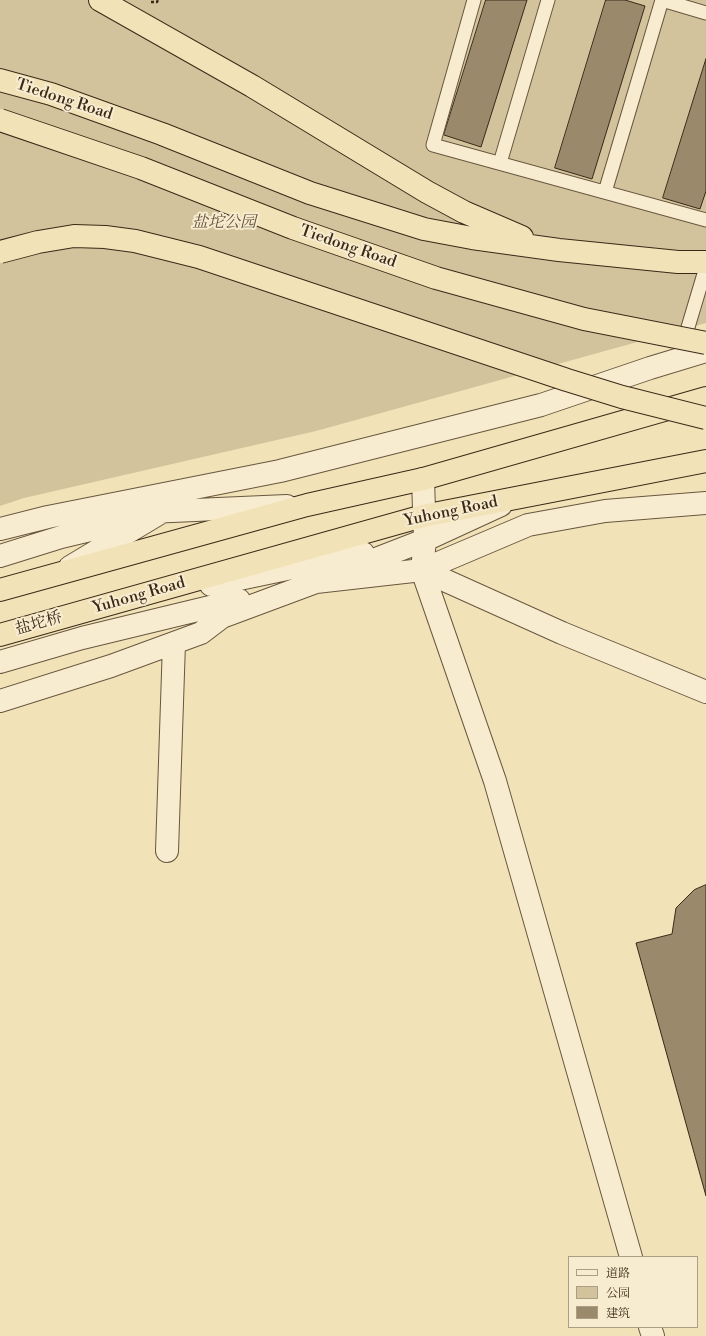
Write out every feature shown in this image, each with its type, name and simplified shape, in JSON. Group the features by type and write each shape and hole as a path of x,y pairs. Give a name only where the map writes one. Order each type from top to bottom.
{"highway":[{"path":"100,0 252,86 427,192 464,212 519,236 559,250"},
{"name":"Tiedong Road","path":"0,80 52,94 162,134 310,193 424,229 472,238 559,250 678,262 706,262"},
{"name":"Tiedong Road","path":"0,120 141,168 293,228 436,278 584,319 706,343"},
{"path":"0,252 38,242 74,236 105,237 135,241 199,257 622,397 706,418"},
{"path":"0,590 307,505 423,479 706,398"},
{"name":"Yuhong Road","path":"79,613 423,516 706,461"},
{"name":"盐坨桥","path":"0,635 79,613"}],"street":[{"path":"0,529 48,517 280,471 541,405 706,351"},
{"path":"0,556 61,537 162,512 280,471"},
{"path":"423,479 424,540 422,570 495,781 631,1256"},
{"name":"Yuhong Road","path":"0,701 111,666 201,634 222,617 424,540 516,498"},
{"name":"Yuhong Road","path":"79,613 424,540 528,525 605,511 706,503"},
{"path":"48,517 307,505"},
{"path":"62,572 162,512"},
{"name":"Yuhong Road","path":"0,662 82,638 316,582 422,570 528,525"},
{"path":"422,570 562,633 706,692"},
{"path":"167,851 174,643"}],"lane":[{"path":"474,0 433,145 706,220"},
{"path":"500,163 548,0"},
{"path":"605,192 662,0 706,13"},
{"path":"679,359 706,267"}],"green space":[{"name":"盐坨公园","path":"0,0 706,0 706,323 316,431 24,498 0,506"}],"building":[{"path":"486,0 527,0 481,147 444,135"},
{"path":"606,0 625,0 645,6 592,179 555,168"},
{"path":"706,59 706,191 700,209 663,198"},
{"path":"706,885 706,1196 636,943 672,934 676,908 694,890"}]}
